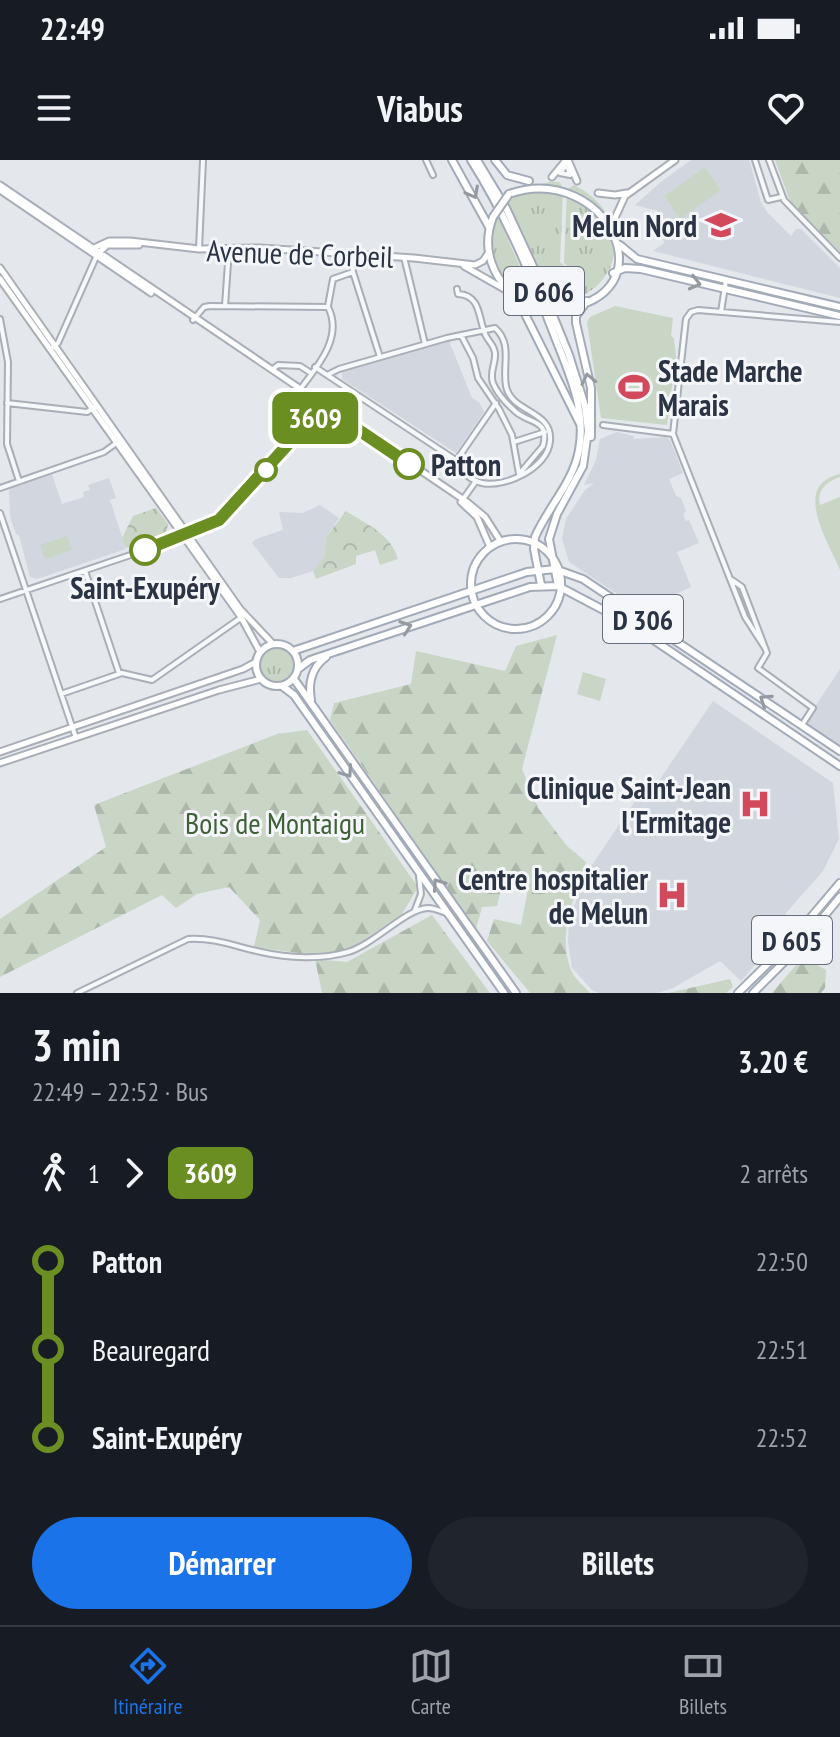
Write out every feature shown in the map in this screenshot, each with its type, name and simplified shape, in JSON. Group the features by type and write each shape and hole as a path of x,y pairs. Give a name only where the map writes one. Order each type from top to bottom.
{"main road":[{"path":"452,160 490,228"},
{"name":"D 606","path":"471,160 503,216 536,288 574,390 584,429 576,463 535,537 541,585"},
{"name":"D 606","path":"477,160 514,224 547,300 582,395 585,456 577,480 550,532 549,544 558,586"},
{"path":"495,160 507,175 529,181"},
{"path":"615,218 620,201 675,160"},
{"path":"552,177 567,162 577,181"},
{"path":"588,300 558,309 535,306 506,290 495,273 489,252 493,217 509,194 529,181 552,177 577,181 598,193 615,195 631,191"},
{"path":"0,188 485,517 501,542"},
{"path":"585,456 591,438 592,405 576,323 579,310 603,288 613,273 620,245 615,218 598,193"},
{"name":"Avenue de Corbeil","path":"97,252 107,245 144,244 404,257 478,264 489,252"},
{"path":"620,245 637,259 840,307"},
{"name":"Avenue de Corbeil","path":"456,262 506,290"},
{"path":"0,268 2,280 243,616 273,644"},
{"path":"613,273 625,268 641,269 840,319"},
{"path":"517,298 584,429"},
{"path":"194,319 299,391"},
{"path":"462,501 477,517 490,547"},
{"path":"186,536 208,562 243,616 260,652"},
{"path":"519,539 536,543 549,554 558,568 561,585 558,601 549,615 535,625 518,629 502,627 487,619 476,606 471,589 472,573 480,557 490,547 519,539"},
{"path":"293,651 538,569 555,569"},
{"name":"D 306","path":"555,569 583,579 840,751"},
{"path":"298,669 293,651 286,645 273,644 260,652 256,662 261,679 270,686 282,686 294,679 298,669 310,660 485,601 541,585 558,586"},
{"name":"D 306","path":"558,586 630,624 840,766"},
{"path":"312,706 310,687 315,669 333,653"},
{"path":"0,752 256,662"},
{"path":"0,763 261,679"},
{"path":"294,679 516,993"},
{"path":"282,686 294,695 504,993"},
{"name":"D 605","path":"738,993 790,942 840,883"},
{"name":"D 605","path":"753,993 798,948 840,897"}],"street":[{"path":"199,249 203,160"},
{"path":"426,160 433,175"},
{"path":"755,160 768,200 781,197"},
{"path":"769,160 781,197 840,258"},
{"path":"225,306 229,248"},
{"path":"52,348 97,252"},
{"path":"352,255 353,272 380,357"},
{"path":"404,257 425,344"},
{"path":"299,391 332,341 328,307 333,279 353,272"},
{"path":"721,312 726,280"},
{"path":"315,367 456,461 460,469 476,481 497,484 520,475 545,454 550,444 546,431 541,418 517,403 491,376 495,354 475,301 467,294 458,294 457,289"},
{"path":"194,319 204,307 328,307"},
{"path":"765,648 749,625 673,434 687,317 694,310 840,319"},
{"path":"0,319 8,362 7,444 19,481"},
{"path":"329,374 425,344 495,328 506,352 504,391 456,461"},
{"path":"461,335 473,358 478,378 495,402 514,442 520,475"},
{"path":"495,354 506,352"},
{"path":"271,371 278,365 300,366 311,373"},
{"path":"493,366 507,367"},
{"path":"7,403 87,412 95,408"},
{"path":"0,599 186,536 219,520 323,407"},
{"path":"603,425 673,434"},
{"path":"514,442 546,431"},
{"path":"0,488 104,452 118,441"},
{"path":"462,501 476,481"},
{"path":"0,513 76,738"},
{"path":"85,571 119,673"},
{"path":"731,579 742,587 765,648 765,657 758,668 813,708 802,725"},
{"path":"61,694 119,673 126,672 152,680 243,616"},
{"path":"414,912 422,885 418,872"},
{"path":"77,993 184,941 201,938 264,953 319,956 349,952 374,940 414,912 433,908 447,914"}],"shaded area":[{"name":"Melun Nord","path":"691,160 749,160 767,212 791,236 796,229 801,229 840,268 840,298 653,251 664,243 658,211 635,205"},
{"path":"449,341 472,398 479,402 484,412 456,453 342,379 342,372"},
{"path":"617,432 634,439 666,437 670,440 683,473 669,479 676,496 681,498 686,511 683,514 699,543 677,552 691,587 641,610 569,562 562,539 566,519 585,490 594,483 584,485 596,460 600,439"},
{"path":"52,474 62,504 84,497 83,492 90,490 88,485 109,478 116,498 110,500 126,549 37,579 30,577 19,535 10,517 9,488"},
{"path":"320,505 339,518 327,536 324,557 313,571 291,578 279,578 252,543 283,530 279,512 303,513"},
{"path":"840,669 840,747 804,723"},
{"path":"713,701 833,783 839,839 823,871 785,914 792,922 741,981 720,961 673,988 657,993 599,993 592,990 572,968 568,942 569,920 586,874 646,785 656,785"}],"green space":[{"path":"775,160 840,160 840,252 790,201"},
{"path":"705,167 721,190 680,219 664,196"},
{"path":"560,182 563,192 560,262 583,283 564,263 567,190 574,185 594,199 608,216 614,235 614,254 608,272 595,287 577,298 553,303 507,203 528,187"},
{"path":"498,217 535,301 512,287 498,267 493,243"},
{"name":"Stade Marche Marais","path":"615,306 673,318 671,336 674,338 676,356 667,425 601,418 587,322 590,317"},
{"path":"840,474 824,487 819,500 820,505 840,497 840,570 822,530 815,502 825,480"},
{"path":"156,508 168,524 166,535 126,548 122,538 133,516"},
{"path":"346,511 384,536 398,559 380,565 375,550 356,556 356,564 316,579 313,571 324,557 327,536"},
{"path":"67,536 72,550 45,559 40,545"},
{"path":"557,635 522,769 538,808 567,846 586,862 572,903 566,946 573,974 590,993 530,993 487,941 494,919 521,925 529,884 504,876 497,906 482,907 476,929 330,720 334,703 411,684 416,651 505,671 516,646"},
{"path":"277,646 290,651 295,664 290,677 277,682 264,677 259,664 264,651"},
{"path":"583,672 606,679 600,701 577,694"},
{"path":"299,693 513,993 507,993 296,695"},
{"name":"Bois de Montaigu","path":"307,730 418,887 402,914 342,954 313,955 254,947 260,920 229,887 197,894 176,908 162,895 0,977 0,919 106,847 94,805 277,734"},
{"path":"432,915 490,993 322,993 315,959 347,962"},
{"path":"803,957 826,970 825,988 821,993 772,993"},
{"path":"730,979 733,987 726,993 668,993"}],"bus line":[{"name":"3609","path":"145,550 219,520 323,406 409,464"}],"place":[{"name":"Melun Nord","path":"721,225"},
{"name":"Stade Marche Marais","path":"634,387"},
{"name":"Patton","path":"409,464"},
{"name":"Saint-Exupéry","path":"145,550"},
{"name":"Clinique Saint-Jean l'Ermitage","path":"755,804"},
{"name":"Centre hospitalier de Melun","path":"672,895"}]}
